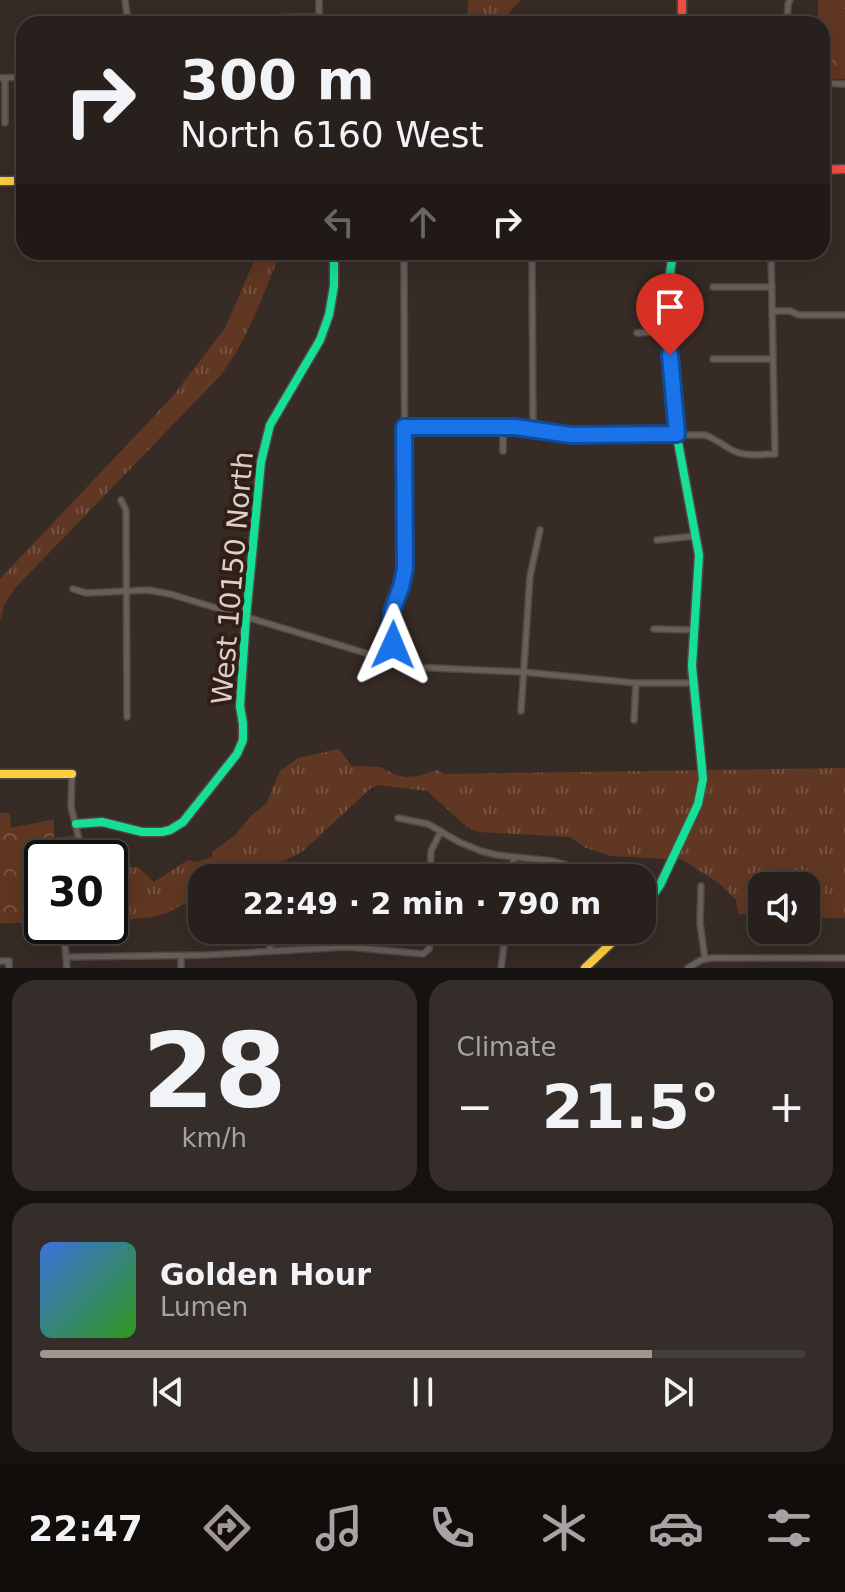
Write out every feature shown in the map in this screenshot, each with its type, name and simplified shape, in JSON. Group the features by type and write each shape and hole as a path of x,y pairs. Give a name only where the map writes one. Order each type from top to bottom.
{"street":[{"path":"2,78 5,123"},
{"name":"West 10150 North","path":"76,824 102,822 142,832 170,830 183,822 237,754 243,740 240,706 261,462 270,425 320,340 329,315 334,260"},
{"path":"393,661 392,611 405,569 404,260"},
{"path":"532,260 533,429"},
{"path":"656,890 698,804 702,784 692,666 699,555 673,403 667,295 672,260"},
{"path":"404,427 503,427 571,435 705,435 736,452 775,454 771,260"},
{"path":"713,287 772,287"},
{"path":"773,311 790,311 799,315 845,315"},
{"path":"637,333 668,331"},
{"path":"713,359 773,359"},
{"path":"503,427 503,451"},
{"path":"121,500 126,510 127,717"},
{"path":"521,711 530,576 540,530"},
{"path":"657,540 695,536"},
{"path":"73,589 86,593 148,590 170,594 412,667 523,672 636,683 693,683"},
{"path":"654,629 694,630"},
{"path":"634,720 636,683"},
{"path":"0,774 72,774 71,807 79,840"},
{"path":"398,818 422,822 473,849 563,864"},
{"path":"431,864 431,851 441,831"},
{"path":"513,864 514,857"},
{"path":"701,886 700,923 705,959"},
{"path":"66,944 67,968"},
{"path":"270,944 270,951"},
{"path":"66,957 181,956 342,947 423,954 429,949 429,944"},
{"path":"501,968 504,944"},
{"path":"585,968 610,944"},
{"path":"181,956 181,968"},
{"path":"743,958 744,968"},
{"path":"688,968 705,959 845,958"},
{"path":"0,961 9,964"}],"green space":[{"path":"468,0 521,0 506,16 467,16"},
{"path":"818,0 845,0 845,79 830,79 830,16 818,16"},
{"path":"827,9 845,9 845,55 830,55 830,16 827,16"},
{"path":"255,260 278,260 239,347 220,376 16,587 4,605 0,621 0,579 173,396 225,328"},
{"path":"339,749 352,766 380,767 406,777 437,770 444,774 845,768 845,918 820,918 820,872 748,872 748,914 738,914 736,900 720,884 683,860 611,856 586,848 570,837 479,832 467,827 427,791 378,785 303,851 290,858 276,864 188,864 188,902 159,915 128,919 128,867 138,867 154,882 188,860 197,862 212,857 212,852 235,835 266,804 280,771 298,758"},
{"path":"0,813 10,813 11,828 54,819 54,838 75,835 76,840 24,840 24,923 0,923"},
{"path":"22,856 24,856 24,900"}],"traffic: fast":[{"path":"76,824 102,822 142,832 170,830 183,822 237,754 243,740 240,706 261,462 270,425 320,340 329,315 334,260"},
{"path":"656,891 698,804 703,779 692,666 699,555 675,426 667,313 672,260"}],"traffic: slow":[{"path":"0,181 16,181"},
{"path":"0,774 72,774"},
{"path":"585,968 610,944"}],"traffic: jam":[{"path":"682,0 682,16"},
{"path":"830,170 845,169"}],"route":[{"path":"393,645 392,611 405,569 404,427 515,427 571,435 677,434 670,355"}]}
